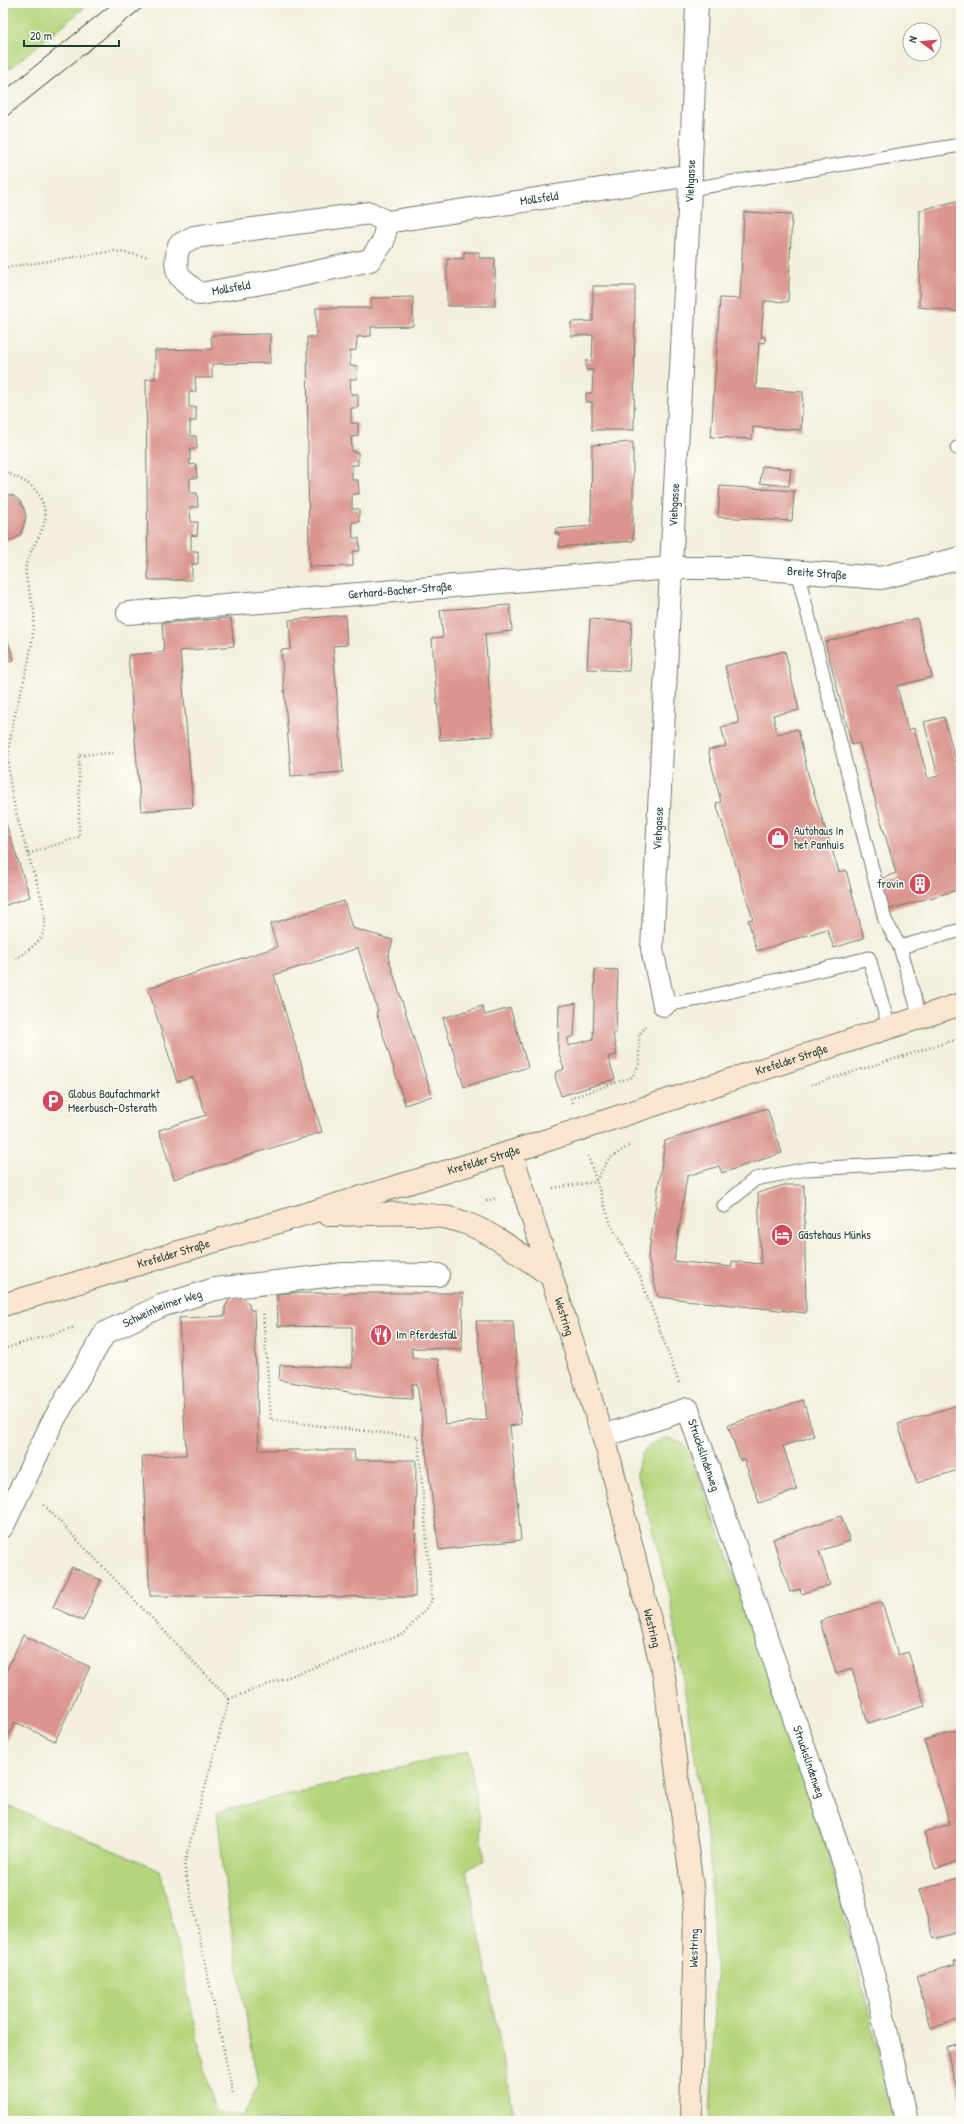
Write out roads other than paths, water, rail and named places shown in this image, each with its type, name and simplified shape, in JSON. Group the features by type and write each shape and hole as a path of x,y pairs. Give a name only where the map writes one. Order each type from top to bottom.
{"main road":[{"name":"Krefelder Straße","path":"3,1305 510,1152 961,1004"},
{"name":"Westring","path":"510,1152 603,1436 664,1676 695,1909 691,2121"},
{"path":"305,1215 429,1214 447,1217 468,1224 500,1241 551,1276"}],"street":[{"name":"Viehgasse","path":"664,1005 652,949 691,182 697,3"},
{"name":"Mollsfeld","path":"387,222 383,242 370,260 284,279 200,294 181,280 175,262 179,245 194,237 370,213 387,222 691,182"},
{"name":"Breite Straße","path":"671,568 751,568 881,578 961,558"},
{"name":"Gerhard-Bacher-Straße","path":"128,613 671,568"},
{"name":"Schweinheimer Weg","path":"3,1526 52,1423 106,1333 161,1306 215,1289 344,1274 438,1275"},
{"name":"Struckslindenweg","path":"603,1436 688,1408 845,1867 879,1997 906,2121"}],"lane":[{"path":"691,182 961,145"},
{"path":"797,571 885,920 900,947 920,1017"},
{"path":"900,947 961,930"},
{"path":"664,1005 699,999 869,958 890,1027"},
{"path":"724,1206 754,1179 808,1169 961,1161"}],"tram line":[{"path":"3,92 113,3"},
{"path":"3,119 148,3"}],"place":[{"name":"Autohaus In het Panhuis","path":"778,838"},
{"name":"frovin","path":"920,884"},
{"name":"Globus Baufachmarkt Meerbusch-Osterath","path":"53,1101"},
{"name":"Gästehaus Münks","path":"782,1235"},
{"name":"Im Pferdestall","path":"381,1335"}]}
